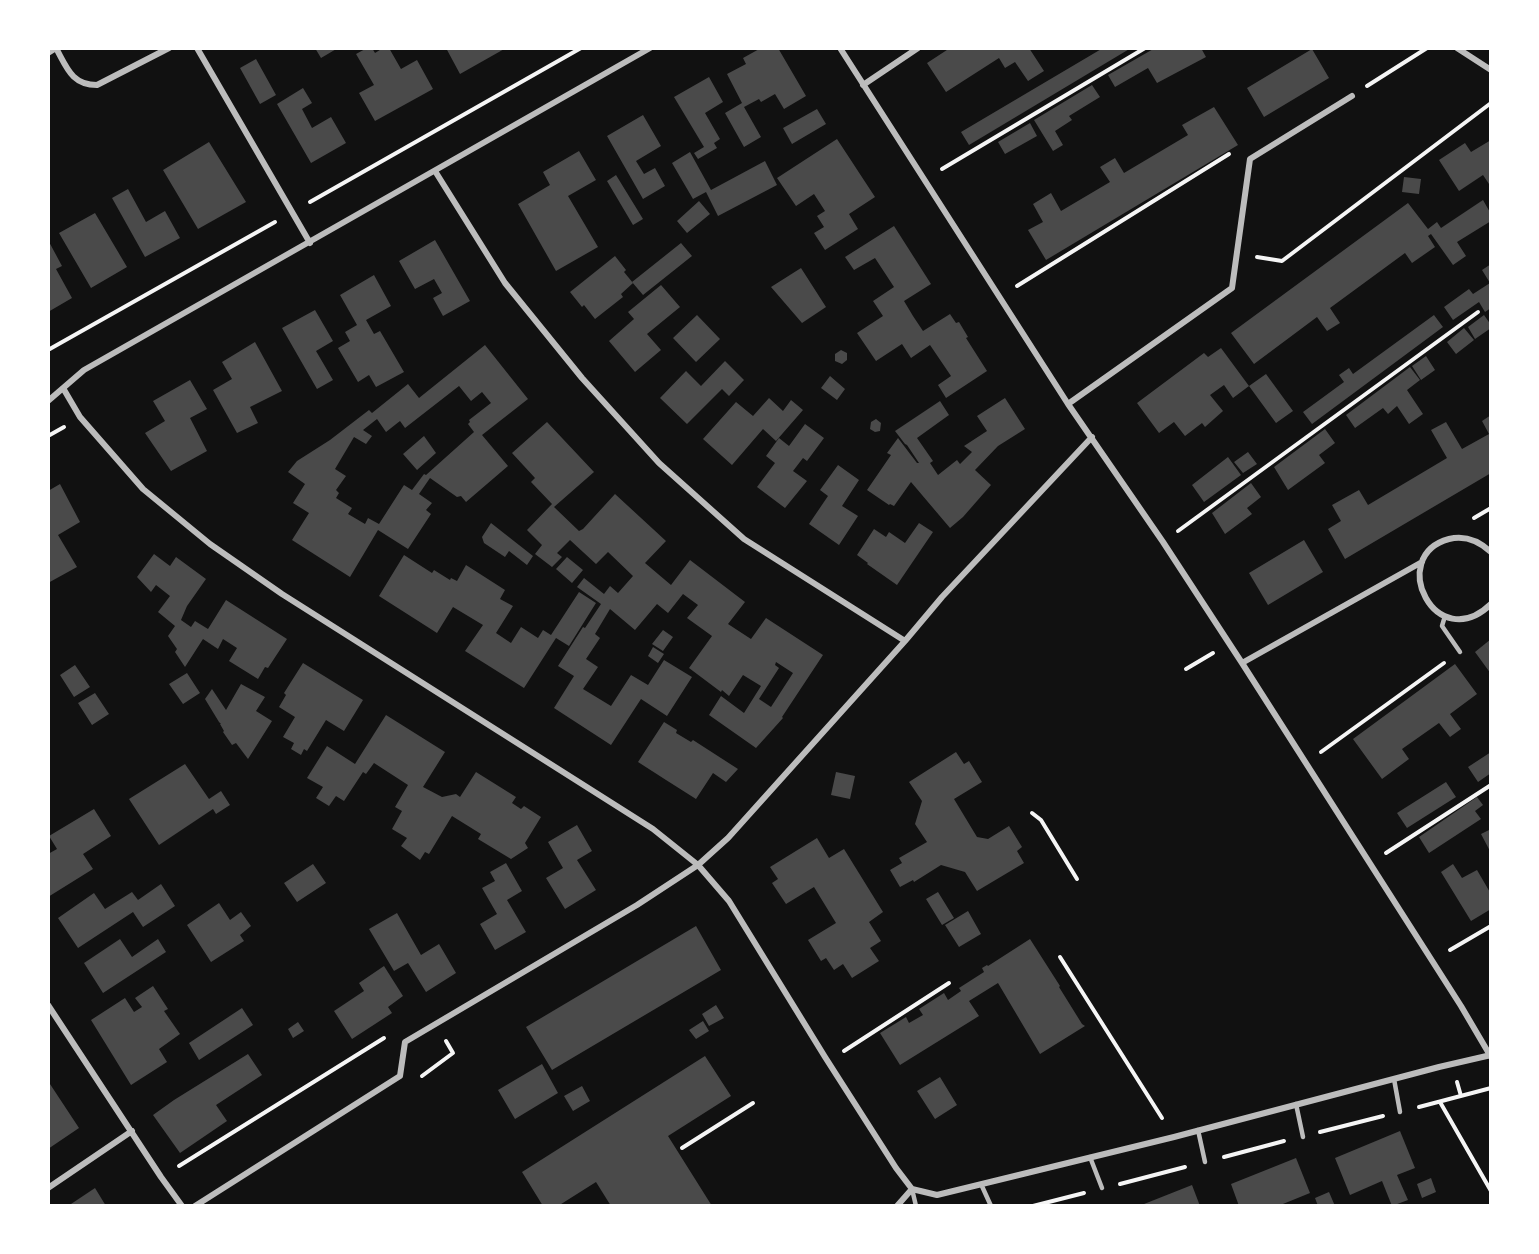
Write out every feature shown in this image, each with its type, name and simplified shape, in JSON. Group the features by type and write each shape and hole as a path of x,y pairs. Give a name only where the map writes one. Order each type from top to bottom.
{"street":[{"path":"48,53 56,48 72,77 87,85 97,85 169,48"},
{"path":"197,48 310,243"},
{"path":"48,401 84,370 650,48"},
{"path":"63,388 80,417 143,489 210,544 282,594 653,829 698,865 729,901 828,1061 896,1168 912,1189 937,1195 1491,1056 1242,663 1163,542 1068,404 840,48"},
{"path":"863,85 918,48"},
{"path":"1457,48 1491,70"},
{"path":"1068,404 1232,288 1250,159 1352,96"},
{"path":"435,171 505,283 582,378 659,463 744,538 905,641"},
{"path":"195,1206 400,1076 405,1042 637,905 698,865 728,838 942,597 1092,437"},
{"path":"1491,552 1470,538 1446,540 1436,545 1428,553 1422,562 1419,575 1420,587 1425,600 1434,610 1445,616 1458,619 1471,618 1483,612 1491,604"},
{"path":"1242,663 1422,562"},
{"path":"48,1005 182,1206"},
{"path":"48,1188 132,1131"},
{"path":"897,1206 912,1189"}],"lane":[{"path":"1445,616 1442,626 1460,652"},
{"path":"1394,1079 1400,1112"},
{"path":"1296,1104 1303,1137"},
{"path":"1198,1130 1205,1162"},
{"path":"1090,1157 1102,1188"},
{"path":"981,1184 991,1206"},
{"path":"912,1189 916,1206"}],"path":[{"path":"48,350 581,48"},
{"path":"924,179 1145,48"},
{"path":"1352,96 1427,48"},
{"path":"1236,254 1282,261 1491,103"},
{"path":"999,297 1236,149 1250,159"},
{"path":"1163,542 1478,312"},
{"path":"1186,669 1229,643"},
{"path":"1306,763 1460,652"},
{"path":"1370,864 1491,784"},
{"path":"1032,813 1041,820 1077,879"},
{"path":"1432,960 1491,926"},
{"path":"1060,957 1174,1137"},
{"path":"828,1061 949,983"},
{"path":"400,1076 422,1076 453,1053 437,1023"},
{"path":"161,1177 387,1037 405,1042"},
{"path":"1033,1206 1491,1088"},
{"path":"1440,1102 1491,1191"},
{"path":"682,1148 753,1103"}],"building":[{"path":"315,48 338,48 321,58"},
{"path":"372,48 375,53 383,48 389,48 401,69 417,60 433,89 375,121 359,93 374,85 356,54"},
{"path":"446,48 506,48 460,74"},
{"path":"761,48 778,48 806,96 784,109 775,94 761,102 759,99 744,107 761,137 744,147 725,113 742,103 727,74 746,64 743,58"},
{"path":"950,48 1029,48 1044,71 1028,81 1015,62 1005,68 999,58 946,92 927,63"},
{"path":"1103,48 1131,48 969,145 961,132"},
{"path":"1155,48 1201,48 1206,57 1157,83 1148,68 1115,87 1108,75"},
{"path":"1312,49 1329,78 1264,117 1247,88"},
{"path":"256,59 276,95 260,104 240,68"},
{"path":"709,77 723,102 705,113 720,139 714,143 717,148 698,159 694,153 704,147 674,97"},
{"path":"1092,85 1100,97 1069,116 1072,120 1055,131 1063,145 1053,151 1034,120"},
{"path":"303,88 312,103 302,109 312,128 331,117 346,143 311,163 277,104"},
{"path":"1214,107 1238,145 1046,260 1028,230 1043,222 1033,204 1051,193 1061,211 1110,182 1100,167 1115,158 1124,173 1188,135 1182,125"},
{"path":"817,109 826,124 792,144 783,128"},
{"path":"643,115 661,146 636,161 644,174 655,168 665,186 643,199 607,136"},
{"path":"1030,123 1037,136 1005,154 998,142"},
{"path":"837,139 875,197 849,214 858,229 825,250 814,233 824,227 817,216 825,211 814,194 796,206 777,178"},
{"path":"1491,140 1491,187 1483,175 1459,191 1439,160 1465,143 1471,152"},
{"path":"209,142 246,202 198,229 163,170"},
{"path":"579,151 596,180 568,196 598,247 556,271 518,204 550,185 543,172"},
{"path":"690,152 711,190 765,161 777,185 718,216 706,192 693,199 672,163"},
{"path":"616,175 643,219 633,225 607,181"},
{"path":"1404,177 1421,179 1419,194 1402,192"},
{"path":"128,189 146,222 165,211 180,238 145,257 112,198"},
{"path":"1483,200 1491,214 1491,221 1457,242 1466,256 1453,265 1431,234 1428,236 1435,247 1412,263 1405,253 1330,308 1340,323 1327,331 1317,317 1254,364 1231,333 1408,203 1428,229 1437,222 1441,228"},
{"path":"699,201 710,214 687,233 677,221"},
{"path":"95,213 127,267 91,288 59,233"},
{"path":"894,226 931,284 904,301 913,316 923,331 950,314 956,323 959,322 968,337 966,338 987,371 946,398 938,385 951,376 930,345 911,358 902,344 876,361 857,333 883,316 873,301 894,287 875,258 854,270 845,257"},
{"path":"48,240 62,266 56,269 72,298 48,312"},
{"path":"435,240 470,301 443,316 433,298 442,293 434,279 415,289 399,261"},
{"path":"681,243 692,256 643,295 632,282"},
{"path":"615,256 633,283 621,294 623,297 595,319 570,292"},
{"path":"1491,264 1491,308 1485,312 1479,302 1453,320 1444,307 1469,289 1473,294 1490,283 1482,270"},
{"path":"801,268 826,307 802,323 771,287"},
{"path":"374,275 391,306 366,320 374,334 380,331 404,372 376,387 369,375 358,382 338,348 350,341 345,332 357,325 340,295"},
{"path":"661,285 680,307 647,334 661,350 635,372 609,341 634,319 628,312"},
{"path":"315,310 333,341 316,351 333,380 317,389 282,328"},
{"path":"697,315 720,339 696,362 673,338"},
{"path":"1434,315 1443,327 1312,424 1303,412 1344,382 1339,375 1349,368 1353,374"},
{"path":"1484,315 1491,328 1475,339 1468,327"},
{"path":"1464,328 1474,340 1456,354 1447,342"},
{"path":"255,342 282,391 250,407 258,423 237,433 213,390 232,379 222,362"},
{"path":"485,345 528,399 482,435 508,466 466,502 461,496 457,497 430,478 419,494 432,503 426,510 431,514 408,549 378,530 350,577 292,540 309,513 293,503 305,484 288,472 297,461 330,440 369,410 372,413 408,384 419,398","holes":["459,386 471,401 482,392 491,403 469,420 468,424 474,432 426,475 424,474 412,490 404,485 379,524 368,518 365,524 348,514 352,508 336,498 339,493 336,490 346,476 335,469 354,437 366,444 372,436 363,430 377,419 386,432 400,421 405,428"]},
{"path":"1221,348 1249,386 1233,398 1224,385 1210,395 1223,411 1205,427 1202,423 1185,436 1174,422 1159,433 1137,403 1204,353 1208,357"},
{"path":"841,350 847,353 847,360 842,364 835,361 835,354"},
{"path":"1426,356 1435,370 1421,380 1412,366"},
{"path":"725,361 744,380 729,396 722,389 687,424 660,398 686,371 701,386"},
{"path":"1410,367 1420,380 1407,390 1423,414 1409,424 1397,406 1388,414 1383,408 1355,428 1346,415"},
{"path":"1266,374 1293,411 1276,423 1249,386"},
{"path":"830,376 845,389 837,400 821,388"},
{"path":"190,380 207,409 190,418 207,451 171,471 145,433 165,421 153,401"},
{"path":"769,398 783,411 791,400 803,410 776,441 763,429 732,465 703,439 736,402 753,416"},
{"path":"1005,398 1025,429 998,446 975,470 991,485 963,517 950,528 911,482 894,506 867,490 891,455 887,453 898,438 919,463 895,431 940,401 949,415 917,438 933,461 930,463 938,475 957,460 960,464 972,452 964,446 987,431 977,416"},
{"path":"1491,415 1491,473 1345,559 1328,529 1341,521 1332,505 1359,490 1368,505 1447,458 1431,430 1446,422 1462,449 1489,434 1482,421"},
{"path":"876,419 881,423 880,431 875,432 870,429 871,422"},
{"path":"547,422 594,472 554,507 579,531 615,494 666,541 645,563 671,585 690,560 745,602 728,624 751,639 766,618 823,655 783,718 756,748 709,715 721,696 744,713 761,686 743,675 729,696 689,668 712,636 687,618 698,605 683,594 668,613 657,604 635,630 610,609 595,634 600,638 586,659 598,667 583,689 611,706 631,675 648,685 664,660 692,677 667,716 641,699 611,745 554,708 574,676 558,666 601,604 577,587 584,578 604,594 610,586 618,593 633,576 608,552 596,564 570,540 557,553 562,557 552,567 535,554 542,545 527,530 552,504 531,482 535,478 512,453","holes":["776,662 793,673 771,707 759,699 779,668 775,665"]},
{"path":"805,424 824,438 807,461 803,458 793,471 807,481 785,508 757,487 775,463 766,456 779,438 789,446"},
{"path":"1325,429 1335,443 1319,455 1325,463 1288,490 1274,467"},
{"path":"424,436 436,453 417,470 403,454"},
{"path":"1248,452 1257,464 1243,473 1234,462"},
{"path":"1228,457 1241,475 1204,502 1192,485"},
{"path":"838,465 859,480 842,506 858,516 839,545 809,524 828,496 820,490"},
{"path":"1251,483 1261,497 1247,508 1252,514 1225,534 1212,513"},
{"path":"60,484 80,522 58,535 77,567 48,583 48,491"},
{"path":"491,523 533,556 527,565 509,551 505,557 484,543 482,537"},
{"path":"919,523 933,532 897,585 857,555 874,529 886,537 889,532 905,543"},
{"path":"1304,540 1323,572 1268,605 1249,573"},
{"path":"154,554 170,566 176,557 206,579 187,606 181,620 191,627 195,621 208,629 226,600 287,639 258,679 229,661 237,648 223,639 218,649 203,639 185,667 168,636 175,626 158,612 170,596 156,585 151,592 137,577"},
{"path":"404,555 432,573 434,570 450,580 451,578 457,581 466,565 505,590 500,599 513,606 496,633 511,643 521,627 538,638 543,630 551,635 579,592 596,603 569,646 556,638 524,688 465,651 483,625 453,607 437,633 379,596"},
{"path":"567,557 583,570 572,583 556,569"},
{"path":"663,630 673,637 663,651 652,644"},
{"path":"1491,639 1491,674 1475,652"},
{"path":"653,647 664,654 658,663 648,656"},
{"path":"303,663 363,700 344,731 326,720 307,751 304,749 301,755 291,749 294,743 283,737 295,717 279,707 286,695 284,693"},
{"path":"1455,664 1477,694 1450,714 1461,729 1450,737 1439,723 1402,749 1409,759 1382,779 1353,739"},
{"path":"75,665 90,687 74,697 60,675"},
{"path":"187,673 200,693 183,704 169,684"},
{"path":"241,684 265,697 256,711 272,721 248,759 236,743 232,745 205,699 212,689 226,710"},
{"path":"95,693 109,714 92,725 78,703"},
{"path":"386,715 445,752 423,787 442,797 456,794 460,797 476,772 516,797 512,803 521,809 524,806 541,817 525,843 528,848 511,859 478,839 481,834 452,816 429,854 425,852 420,860 401,846 407,838 392,829 402,811 395,807 408,785 374,763 366,774 363,772 344,801 336,796 329,806 316,798 323,787 307,778 327,746 355,764"},
{"path":"664,722 677,730 676,733 691,742 693,740 738,769 726,782 713,773 696,799 666,780 638,762"},
{"path":"956,752 964,764 969,761 982,782 954,799 977,837 988,839 1009,826 1022,847 1017,851 1024,863 977,891 965,872 941,865 914,882 913,880 900,887 890,870 902,863 899,858 927,842 915,824 922,801 909,782"},
{"path":"1491,752 1491,773 1478,782 1468,767"},
{"path":"185,764 209,799 221,791 230,805 216,814 213,809 159,845 129,799"},
{"path":"836,772 855,776 850,799 831,795"},
{"path":"1446,782 1456,797 1407,828 1397,813"},
{"path":"1477,797 1483,805 1475,811 1481,819 1429,853 1419,837"},
{"path":"94,809 111,836 83,854 93,869 48,897 48,854 57,849 49,836"},
{"path":"577,825 592,851 577,860 596,890 565,909 546,878 563,868 548,842"},
{"path":"1491,829 1491,853 1481,834"},
{"path":"817,838 829,858 844,849 883,912 869,922 881,941 870,948 879,961 852,978 843,964 834,970 826,958 821,961 808,940 836,923 814,887 786,904 772,883 778,879 770,867"},
{"path":"506,863 522,891 507,900 526,932 495,950 480,924 497,914 482,888 495,881 490,872"},
{"path":"313,864 326,883 297,902 284,883"},
{"path":"1453,864 1462,878 1477,870 1491,894 1491,909 1471,921 1441,872"},
{"path":"161,884 175,906 143,927 133,912 78,948 58,918 94,893 105,909 132,892 138,900"},
{"path":"938,892 954,918 942,925 926,899"},
{"path":"219,903 230,920 241,912 251,926 240,935 244,941 211,962 187,925"},
{"path":"968,911 981,934 959,947 945,925"},
{"path":"397,913 421,955 439,944 456,973 426,992 408,963 394,971 369,929"},
{"path":"696,926 721,970 552,1070 526,1027"},
{"path":"120,939 132,957 158,939 166,952 103,993 84,963"},
{"path":"1030,939 1085,1026 1040,1054 998,983 969,1001 979,1016 900,1065 880,1033 906,1017 909,1023 923,1015 919,1009 944,993 948,1000 961,991 959,988 984,972 982,968"},
{"path":"384,966 403,996 388,1007 392,1013 352,1039 334,1011 364,991 359,983"},
{"path":"153,986 168,1009 164,1011 180,1034 159,1049 167,1062 131,1085 91,1020 125,998 134,1012 142,1007 135,998"},
{"path":"716,1005 724,1018 709,1026 702,1014"},
{"path":"242,1008 253,1025 199,1060 189,1043"},
{"path":"703,1021 709,1031 696,1039 689,1030"},
{"path":"298,1022 304,1031 293,1038 288,1029"},
{"path":"248,1054 262,1075 216,1105 227,1121 180,1153 153,1115"},
{"path":"705,1056 731,1096 668,1136 712,1206 611,1206 596,1182 558,1206 543,1206 522,1172"},
{"path":"542,1064 558,1093 515,1119 498,1090"},
{"path":"940,1077 957,1105 935,1119 917,1091"},
{"path":"48,1081 79,1128 48,1149"},
{"path":"582,1086 590,1101 573,1111 564,1096"},
{"path":"1400,1131 1415,1168 1397,1175 1408,1200 1392,1206 1382,1181 1350,1195 1335,1158"},
{"path":"1296,1158 1310,1193 1278,1206 1239,1206 1231,1184"},
{"path":"1431,1178 1436,1192 1422,1198 1417,1184"},
{"path":"1192,1185 1200,1206 1139,1206"},
{"path":"95,1188 106,1206 68,1206"},
{"path":"1329,1192 1335,1206 1318,1206 1315,1198"}]}
